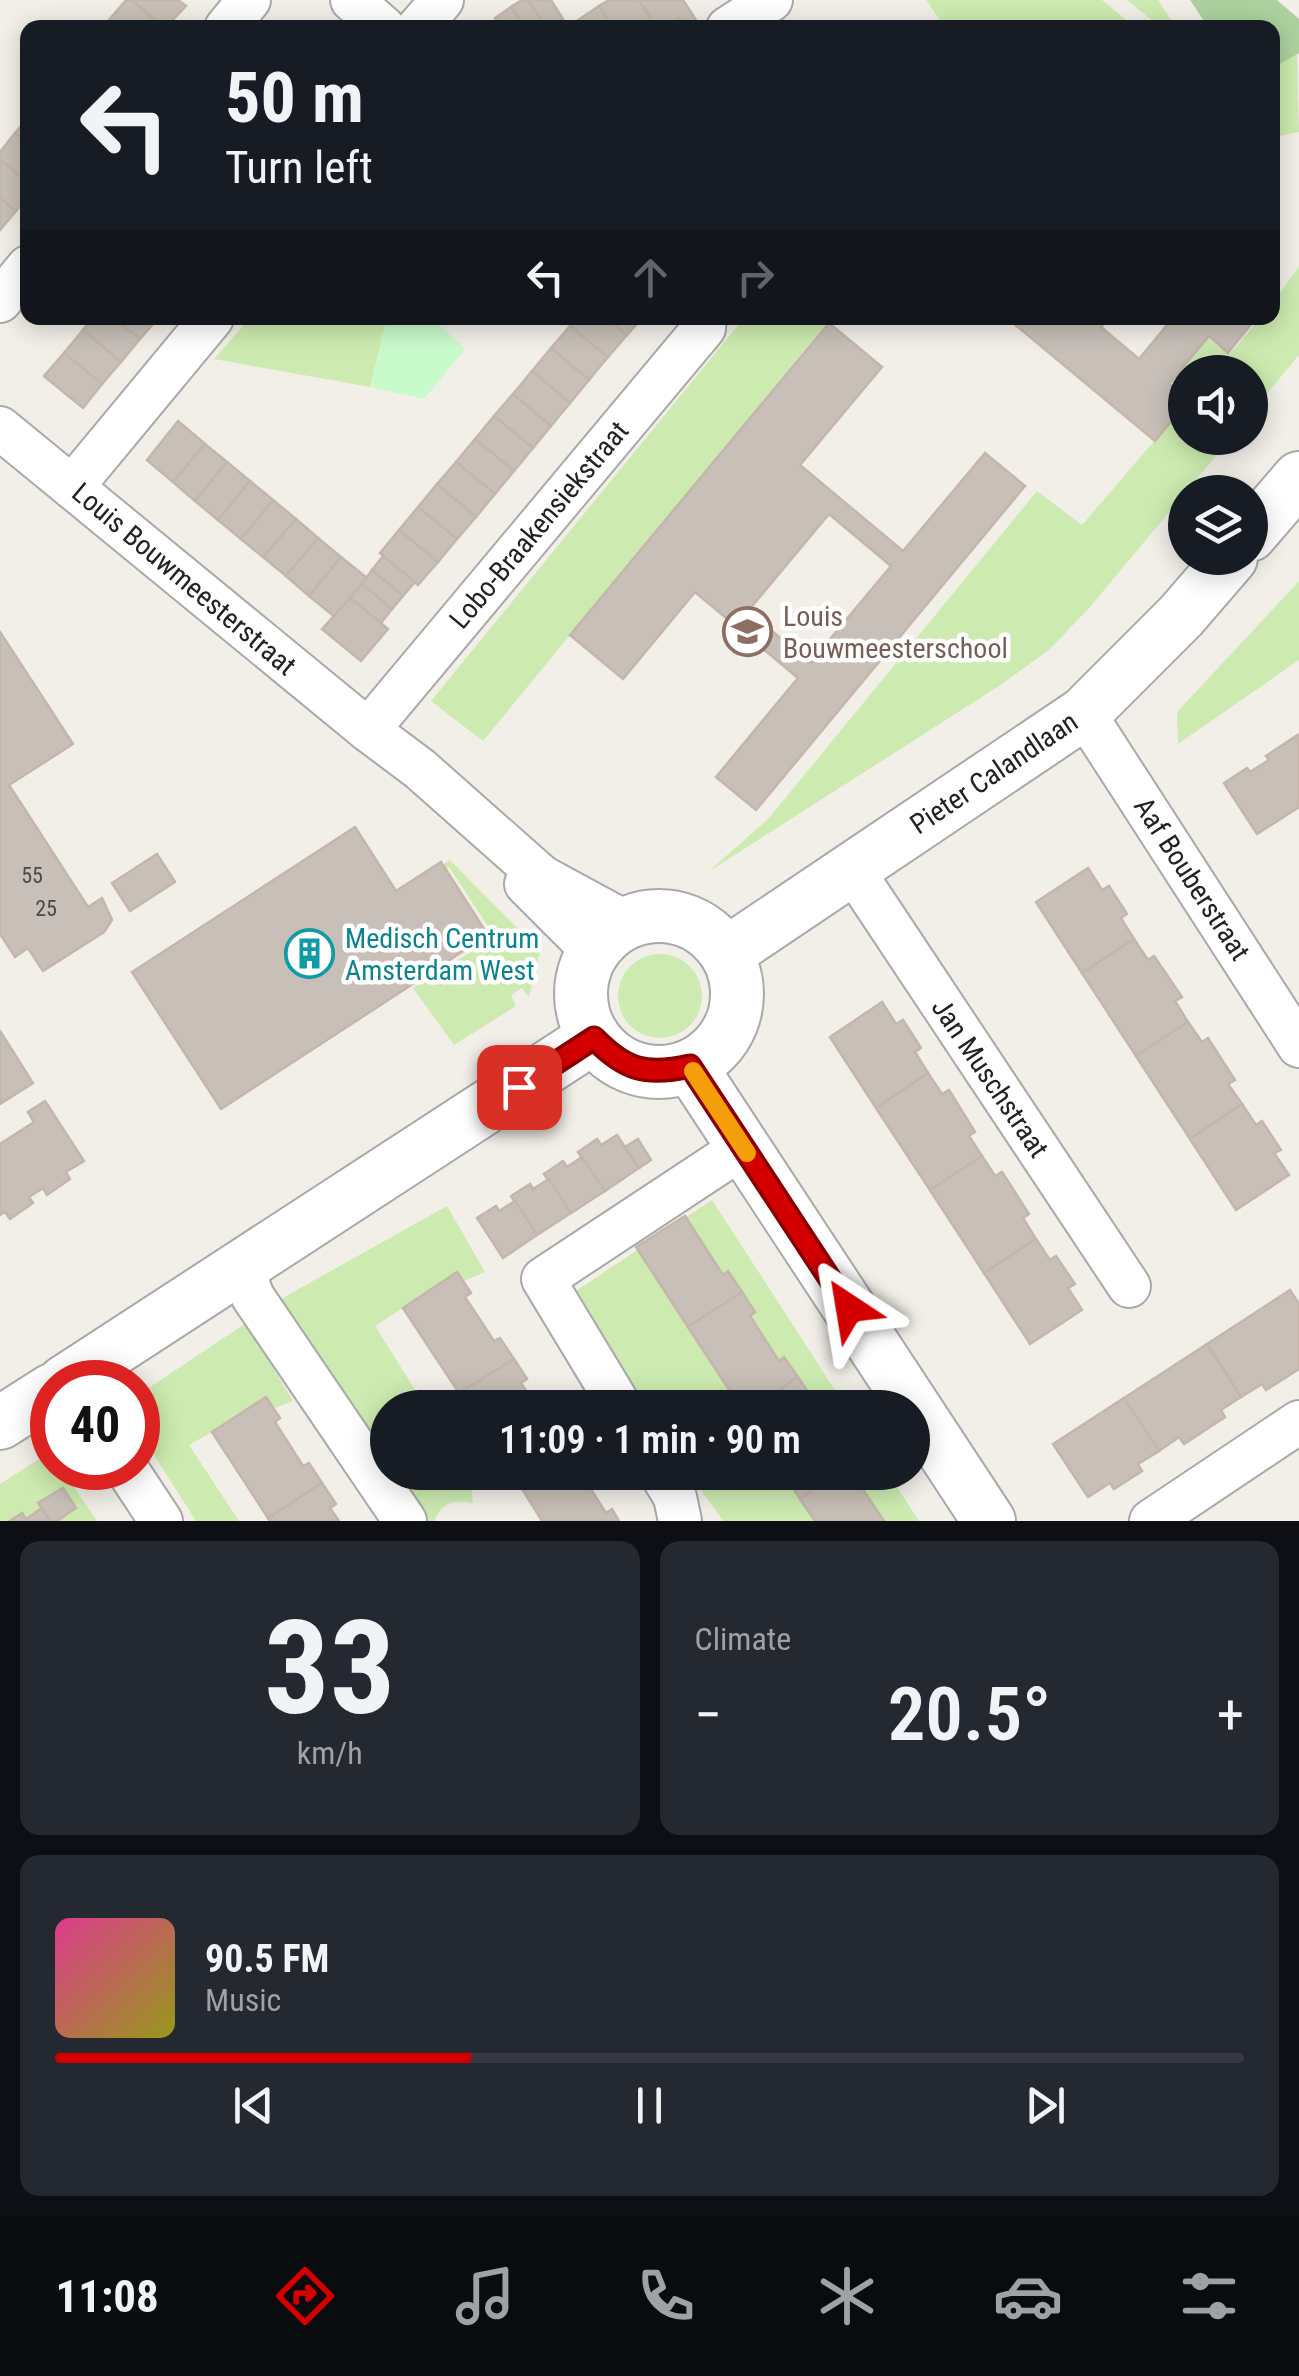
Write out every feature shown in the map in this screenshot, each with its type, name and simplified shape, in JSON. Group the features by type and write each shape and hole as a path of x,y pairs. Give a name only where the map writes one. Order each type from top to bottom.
{"street":[{"path":"232,20 248,0"},
{"path":"352,0 375,20"},
{"path":"425,20 442,0"},
{"path":"740,20 771,0"},
{"path":"0,301 20,277"},
{"path":"72,487 206,325"},
{"name":"Lobo-Braakensiekstraat","path":"368,730 704,325"},
{"name":"Louis Bouwmeesterstraat","path":"0,428 420,770 609,936"},
{"path":"1268,514 1299,478"},
{"name":"Pieter Calandlaan","path":"727,953 1084,713 1216,575"},
{"name":"Aaf Bouberstraat","path":"1084,713 1299,1046"},
{"name":"Jan Muschstraat","path":"852,869 1128,1286"},
{"path":"653,915 682,918 708,931 727,953 736,974 738,995 734,1018 710,1054 690,1066 664,1072 637,1069 613,1057 594,1038 582,1010 582,979 609,936 653,915"},
{"path":"98,1360 594,1038"},
{"path":"690,1066 989,1521"},
{"path":"609,1390 542,1280 743,1147"},
{"path":"241,1266 253,1297 405,1521"},
{"path":"0,1423 30,1404"},
{"path":"1151,1521 1299,1422"},
{"path":"141,1490 161,1521"},
{"path":"671,1490 680,1521"}],"green space":[{"path":"926,0 1102,0 1126,20 940,20"},
{"path":"1127,0 1158,0 1171,20 1151,20"},
{"path":"1190,0 1277,0 1299,19 1299,53 1280,64 1280,20 1203,20"},
{"path":"1297,52 1299,132 1280,136 1280,63"},
{"path":"1299,266 1299,355 1268,392 1268,355 1229,355 1254,325 1280,325 1280,293"},
{"path":"244,325 385,325 370,387 214,359"},
{"path":"385,325 439,325 465,349 424,399 370,387"},
{"path":"738,325 825,325 483,741 431,701"},
{"path":"1208,338 1229,355 1194,355"},
{"path":"1168,425 1168,455 1217,455 1200,475 1168,475 1168,514 1049,650 708,872 769,818 1037,491 1082,525"},
{"path":"1299,581 1299,660 1178,744 1177,712"},
{"path":"450,860 540,951 529,997 522,988 511,995 516,1006 454,1045 413,988 495,937 449,867 404,895 401,891"},
{"path":"652,954 668,954 684,961 695,972 702,996 699,1012 690,1026 668,1038 652,1038 636,1031 625,1020 618,1004 618,988 625,972 636,961"},
{"path":"712,1200 835,1390 632,1390 567,1297"},
{"path":"447,1206 485,1272 403,1308 375,1326 415,1390 370,1390 370,1439 279,1300"},
{"path":"246,1323 293,1401 212,1432 189,1445 239,1521 196,1521 160,1465 160,1380"},
{"path":"30,1465 30,1490 76,1490 97,1521 0,1521 0,1484"},
{"path":"403,1490 472,1490 473,1503 449,1503 434,1521 424,1521"},
{"path":"701,1490 899,1490 919,1521 723,1521"}],"building":[{"path":"126,0 132,0 156,20 109,20"},
{"path":"132,0 178,0 186,6 173,20 156,20"},
{"path":"528,0 541,20 519,20 511,7"},
{"path":"528,0 551,0 563,19 541,20"},
{"path":"609,0 639,0 652,20 608,20 599,6"},
{"path":"639,0 683,0 696,20 679,18 652,20"},
{"path":"599,6 608,20 578,20"},
{"path":"511,7 519,20 496,20"},
{"path":"15,133 20,137 20,176 0,160 0,152"},
{"path":"0,160 20,176 20,206 16,211 0,198"},
{"path":"0,198 16,211 0,230"},
{"path":"87,325 123,325 140,339 121,362 83,330"},
{"path":"123,325 152,325 140,339"},
{"path":"615,325 627,335 608,357 570,326"},
{"path":"615,325 636,325 627,335"},
{"path":"827,325 882,367 800,465 903,551 985,453 1025,486 756,810 716,777 798,678 695,592 623,679 570,635","holes":["829,514 891,566 810,663 748,611"]},
{"path":"1015,325 1103,325 1139,359 1167,325 1250,325 1228,353 1209,336 1193,355 1168,355 1168,425 1155,441"},
{"path":"570,326 608,357 589,380 551,348"},
{"path":"83,330 121,362 102,384 64,353"},
{"path":"551,348 589,380 570,403 532,371"},
{"path":"64,353 102,384 83,408 44,376"},
{"path":"532,371 570,403 551,426 513,394"},
{"path":"513,394 551,426 533,448 494,416"},
{"path":"494,416 533,448 514,471 475,439"},
{"path":"178,421 205,444 173,482 147,460"},
{"path":"475,439 514,471 495,494 456,462"},
{"path":"205,444 227,462 195,501 173,482"},
{"path":"227,462 250,481 218,520 195,501"},
{"path":"456,462 495,494 476,517 437,484"},
{"path":"250,481 273,500 241,539 218,520"},
{"path":"437,484 476,517 457,539 418,507"},
{"path":"273,500 296,519 263,557 241,539"},
{"path":"418,507 457,539 438,562 399,530"},
{"path":"296,519 318,538 286,576 263,557"},
{"path":"399,530 438,562 418,585 380,553"},
{"path":"318,538 341,557 309,596 286,576"},
{"path":"383,556 415,582 403,596 372,570"},
{"path":"341,557 367,578 335,617 309,596"},
{"path":"372,570 403,596 392,609 362,584"},
{"path":"362,584 392,609 381,623 350,598"},
{"path":"350,598 388,629 361,661 322,629"},
{"path":"0,632 73,744 9,785 88,907 102,898 112,920 104,932 43,971 28,948 15,957 0,934"},
{"path":"1299,734 1299,807 1257,834 1224,783 1269,760 1266,756"},
{"name":"Medisch Centrum Amsterdam West","path":"355,827 396,891 441,862 488,935 221,1109 132,972"},
{"path":"157,854 175,882 130,911 112,883"},
{"path":"1088,868 1102,890 1109,886 1127,914 1121,918 1134,939 1082,973 1036,902"},
{"path":"1134,939 1148,960 1154,956 1182,997 1175,1001 1188,1022 1136,1056 1082,973"},
{"path":"882,1002 896,1024 903,1020 921,1048 915,1052 928,1073 876,1108 830,1037"},
{"path":"1188,1022 1202,1042 1208,1038 1235,1080 1228,1084 1242,1104 1190,1139 1136,1056"},
{"path":"0,1031 33,1083 0,1104"},
{"path":"928,1073 942,1094 949,1090 975,1132 969,1136 982,1156 930,1190 876,1108"},
{"path":"45,1101 84,1161 66,1172 70,1179 47,1195 43,1188 29,1197 33,1203 10,1219 5,1212 0,1215 0,1144 34,1122 28,1112"},
{"path":"1242,1104 1256,1125 1262,1121 1281,1150 1274,1153 1289,1175 1236,1210 1190,1139"},
{"path":"617,1135 639,1168 605,1191 578,1152 597,1139 601,1145"},
{"path":"638,1139 651,1160 639,1168 625,1147"},
{"path":"982,1156 995,1176 1002,1172 1029,1214 1023,1218 1036,1239 984,1273 930,1190"},
{"path":"582,1157 605,1191 571,1213 544,1174 563,1161 567,1167"},
{"path":"549,1179 571,1213 537,1235 511,1196 530,1184 533,1189"},
{"path":"515,1201 537,1235 503,1258 477,1218 496,1206 499,1211"},
{"path":"685,1216 723,1275 728,1271 742,1292 688,1327 636,1247"},
{"path":"1036,1239 1050,1260 1056,1256 1075,1284 1068,1288 1082,1310 1030,1344 984,1273"},
{"path":"457,1272 471,1293 465,1297 494,1341 500,1338 514,1359 464,1390 457,1390 403,1308"},
{"path":"1290,1290 1299,1304 1299,1369 1266,1390 1262,1384 1241,1397 1207,1344"},
{"path":"742,1292 755,1312 750,1316 779,1361 784,1357 798,1377 779,1390 729,1390 688,1327"},
{"path":"1207,1344 1241,1397 1221,1410 1225,1417 1184,1444 1179,1437 1159,1451 1124,1398"},
{"path":"514,1359 527,1379 521,1383 525,1390 464,1390"},
{"path":"798,1377 807,1390 779,1390"},
{"path":"266,1397 280,1418 275,1422 303,1466 309,1463 322,1483 268,1518 212,1432"},
{"path":"1124,1398 1159,1451 1138,1464 1142,1471 1114,1489 1110,1483 1088,1497 1053,1444"},
{"path":"322,1483 336,1504 330,1508 339,1521 270,1521 268,1518"},
{"path":"64,1490 76,1508 57,1521 50,1521 38,1503"},
{"path":"523,1490 591,1490 606,1513 612,1509 619,1521 542,1521"},
{"path":"794,1490 813,1490 800,1499"},
{"path":"813,1490 863,1490 884,1521 815,1521 800,1499"},
{"path":"42,1508 50,1521 10,1521 22,1513 26,1519"}],"slow traffic":[{"path":"693,1071 747,1153"}],"place":[{"name":"Louis Bouwmeesterschool","path":"748,632"},
{"name":"Medisch Centrum Amsterdam West","path":"310,954"}],"route":[{"path":"519,1087 594,1038 613,1057 637,1069 664,1072 690,1066 849,1308"}]}
